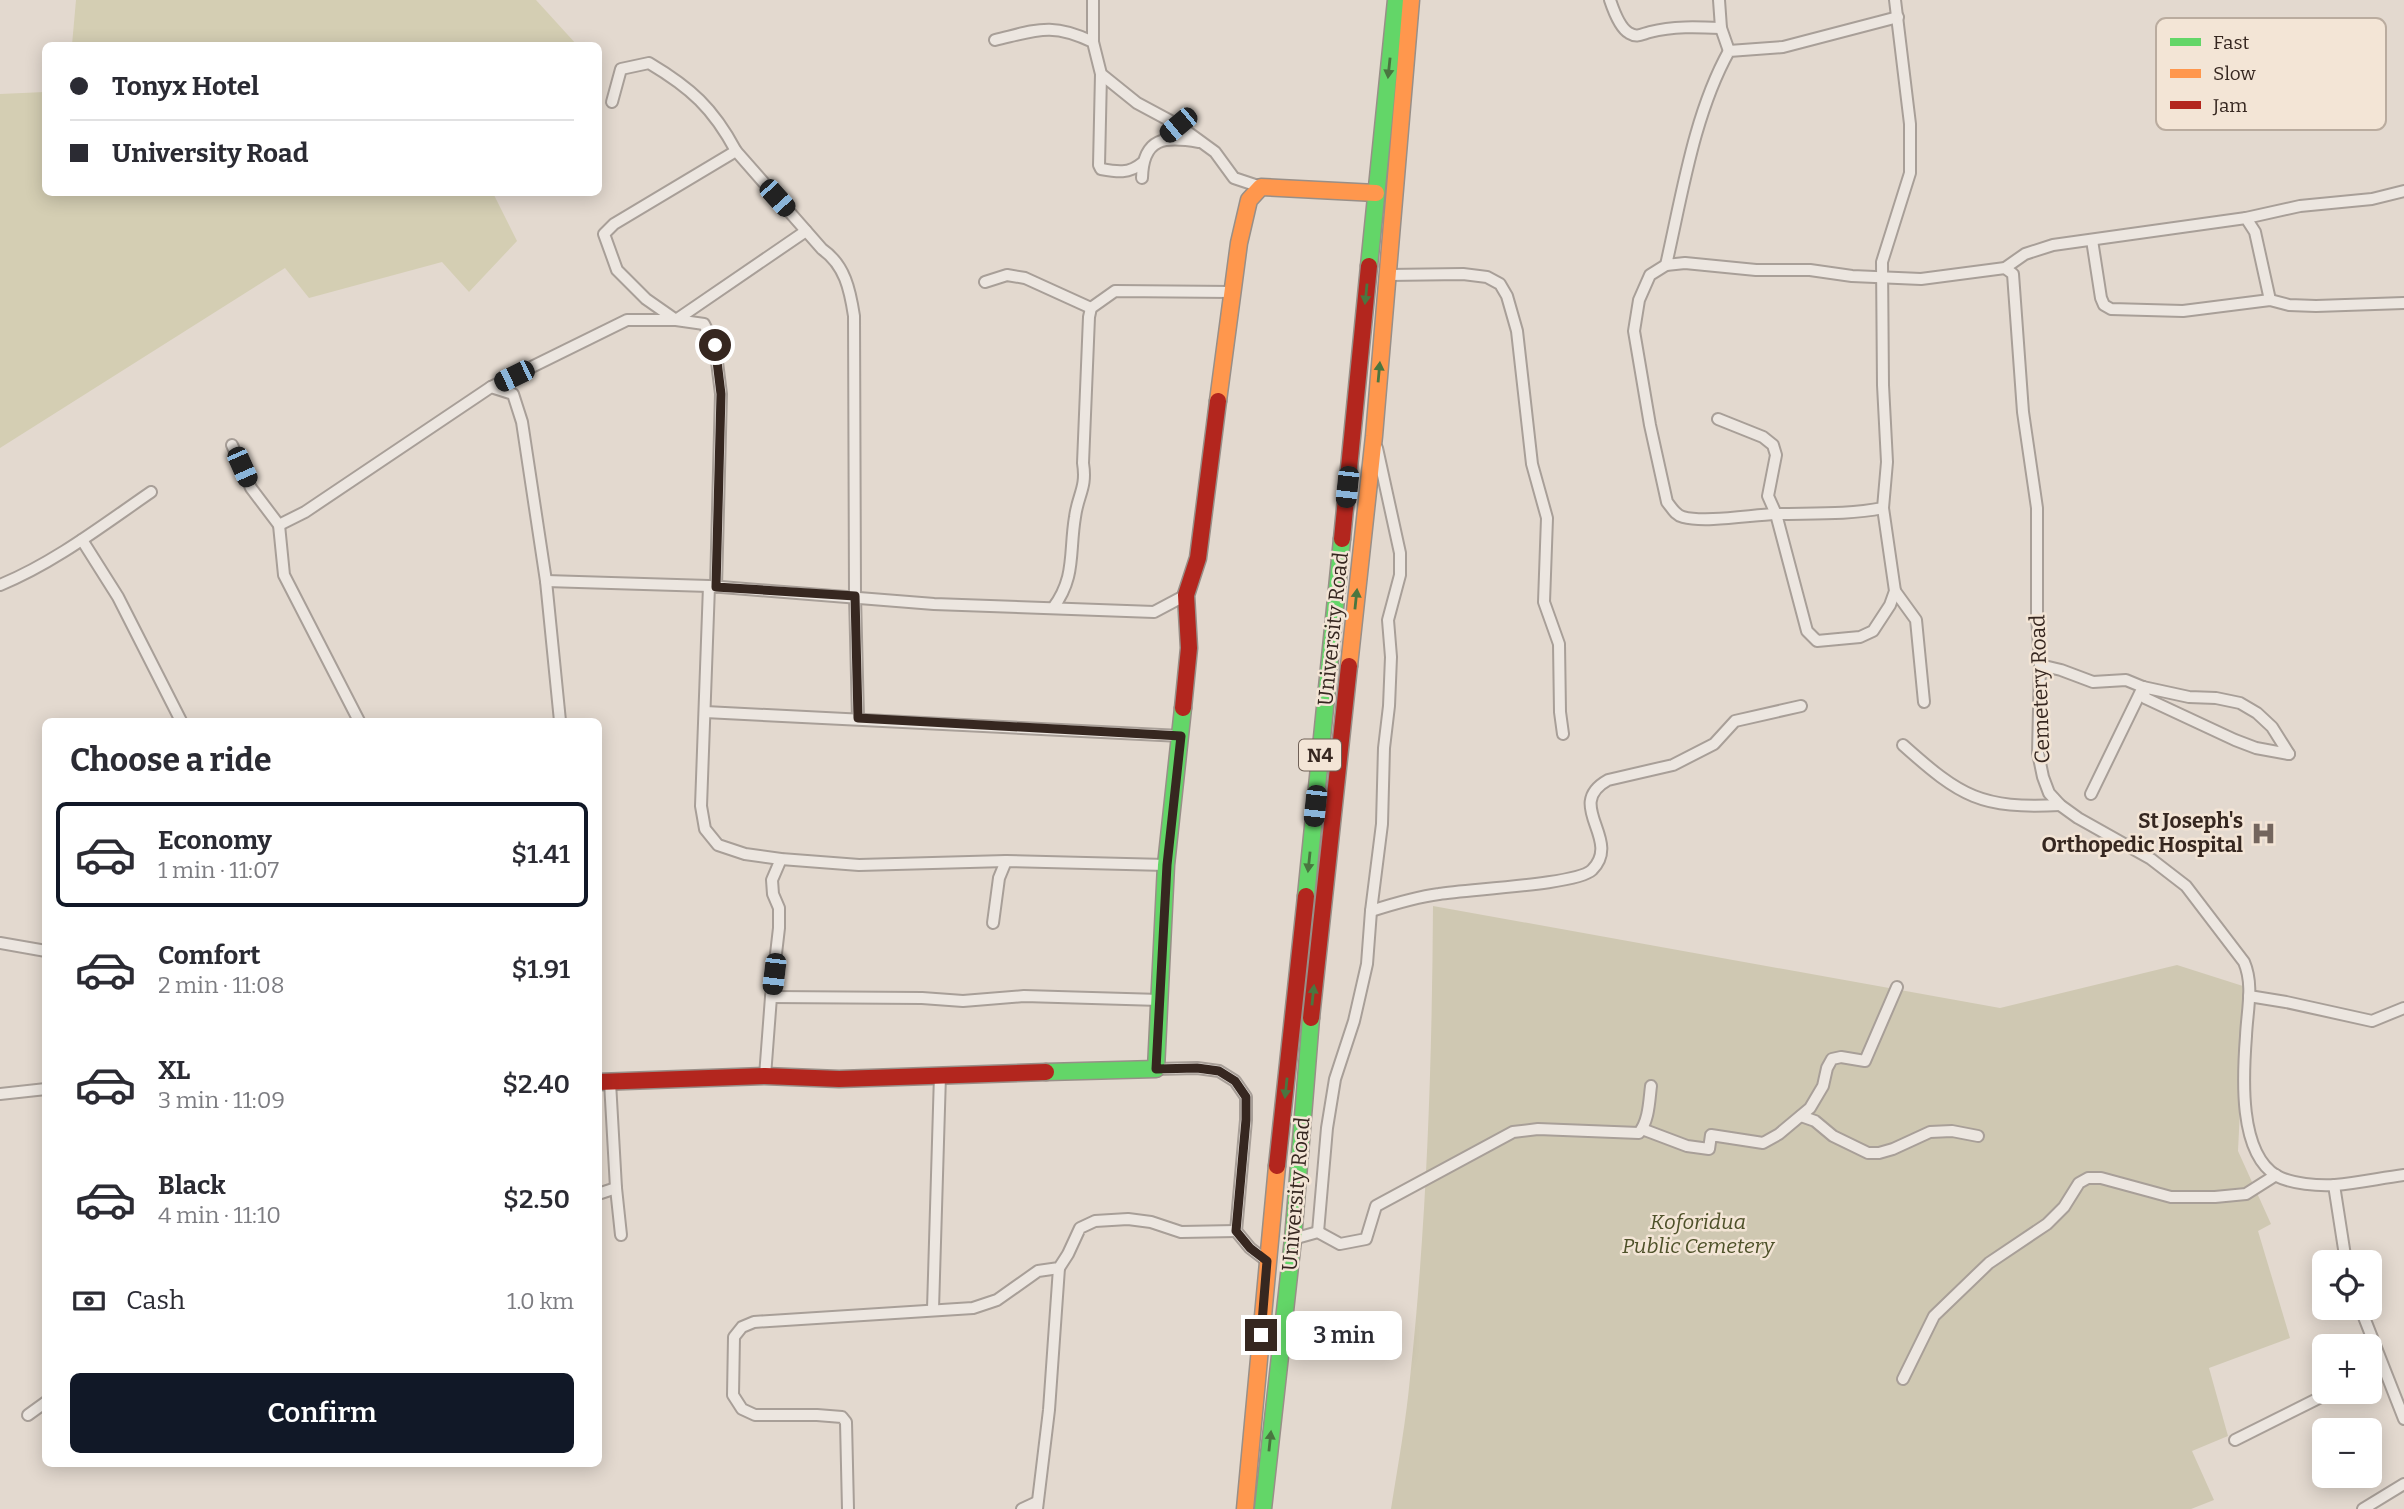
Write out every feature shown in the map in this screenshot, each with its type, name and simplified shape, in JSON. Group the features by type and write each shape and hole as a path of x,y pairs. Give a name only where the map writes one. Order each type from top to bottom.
{"main road":[{"name":"University Road","path":"1245,1509 1267,1261 1295,1008 1396,0"},
{"name":"University Road","path":"1263,1509 1293,1239 1311,1013 1374,436 1411,0"},
{"path":"604,1082 765,1076 839,1079 1156,1069 1156,1028 1160,1000 1167,865 1189,648 1186,595 1198,558 1238,243 1249,200 1261,187 1376,192"}],"street":[{"path":"1093,0 1093,42 1101,74 1101,169 1119,173 1135,170 1153,145 1178,125"},
{"path":"1610,0 1621,24 1629,33 1639,36 1681,27 1721,29"},
{"path":"1666,265 1703,114 1716,75 1729,51 1721,29 1719,0"},
{"path":"1718,418 1773,445 1776,455 1768,496 1776,514 1807,631 1812,639 1860,637 1873,631 1890,605 1895,591 1884,508 1887,462 1882,262 1910,173 1910,124 1895,0"},
{"path":"1729,51 1783,47 1898,16"},
{"path":"995,40 1048,29 1062,30 1093,42"},
{"path":"612,103 621,69 649,64 696,94 723,127 736,151 822,249 835,258 843,273 852,299 854,316 858,718"},
{"path":"1101,74 1137,103 1178,125 1215,152 1234,178 1261,187"},
{"path":"1162,138 1202,142"},
{"path":"676,320 646,299 617,270 604,234 614,224 736,151"},
{"path":"1142,163 1142,178"},
{"path":"1884,508 1855,514 1776,514 1714,518 1683,517 1674,512 1667,502 1650,425 1634,331 1639,300 1650,275 1666,265 1685,263 1756,270 1810,270 1852,276 1921,279 2005,268 2025,254 2053,245 2246,218 2300,206 2372,199 2404,191"},
{"path":"2246,218 2255,232 2270,300"},
{"path":"676,320 806,231"},
{"path":"2092,240 2101,298 2111,309 2183,311 2270,300 2289,305 2316,306 2404,303"},
{"name":"Cemetery Road","path":"2005,268 2013,274 2023,412 2036,508 2040,665 2038,753 2049,793 2060,806"},
{"path":"1388,275 1463,274 1487,277 1500,284 1507,296 1517,331 1532,464 1547,518 1544,602 1559,644 1563,734"},
{"path":"985,282 1007,275 1026,278 1091,308"},
{"path":"1053,608 1065,590 1071,572 1075,516 1086,479 1083,463 1091,308 1115,291 1232,292"},
{"path":"279,525 305,512 491,387 627,320 676,320 704,324 715,345 721,394 701,806 705,829 718,845 745,854 859,865 1006,861 1167,865"},
{"path":"491,387 513,394 522,422 546,581 560,718"},
{"path":"1318,1232 1327,1128 1335,1079 1354,1021 1367,964 1382,824 1391,657 1388,620 1400,575 1400,553 1374,436"},
{"path":"232,445 251,488 279,525 284,575 357,718"},
{"path":"0,585 20,577 82,540 151,492"},
{"path":"82,540 118,597 179,718"},
{"path":"546,581 713,587 934,604 1154,612 1186,595"},
{"path":"1895,591 1916,621 1924,702"},
{"path":"2040,665 2093,682 2126,680 2143,687 2189,697 2216,698 2240,703 2257,713 2272,727 2289,754 2256,748 2235,740 2146,698 2143,687"},
{"path":"2091,794 2143,687"},
{"path":"1371,911 1439,894 1576,878 1587,873 1594,869 1602,848 1602,839 1590,810 1593,796 1602,783 1673,765 1714,744 1735,721 1801,706"},
{"path":"705,712 1181,736"},
{"path":"1903,745 1935,773 1966,794 1991,803 2019,807 2060,806 2151,859 2186,886 2248,971 2245,1049 2247,1127 2254,1147 2276,1175 2291,1181 2334,1185 2404,1175"},
{"path":"765,1076 779,928 779,908 773,894 772,880 781,859"},
{"path":"993,923 999,878 1006,861"},
{"path":"0,943 42,950"},
{"path":"1642,1129 1687,1146 1709,1149 1711,1135 1763,1143 1779,1134 1815,1101 1827,1077 1827,1068 1832,1059 1841,1057 1865,1061 1897,987"},
{"path":"771,997 897,997 962,1001 1024,996 1160,1000"},
{"path":"2249,996 2372,1021 2404,1008"},
{"path":"1156,1069 1197,1068 1219,1071 1235,1081 1246,1097 1236,1231 1250,1248 1267,1261"},
{"path":"933,1309 940,1075"},
{"path":"604,1082 621,1235"},
{"path":"1293,1239 1318,1232 1340,1244 1366,1239 1376,1206 1513,1132 1538,1129 1639,1133 1647,1113 1651,1086"},
{"path":"0,1094 42,1089"},
{"path":"1801,1116 1815,1121 1833,1136 1868,1153 1893,1149 1930,1132 1952,1131 1978,1136"},
{"path":"1903,1379 1934,1316 1989,1263 2047,1224 2064,1207 2079,1183 2088,1178 2101,1178 2171,1197 2215,1197 2246,1194 2276,1175"},
{"path":"2334,1185 2344,1250"},
{"path":"602,1193 616,1188"},
{"path":"1022,1509 1037,1506 1049,1410 1059,1268 1080,1228 1095,1221 1140,1220 1181,1232 1236,1231"},
{"path":"848,1509 846,1422 835,1415 755,1415 742,1409 733,1395 734,1337 743,1327 754,1322 973,1308 997,1300 1038,1271 1059,1268"},
{"path":"2365,1320 2404,1419"},
{"path":"2235,1440 2312,1402"},
{"path":"28,1415 42,1405"},
{"path":"2363,1509 2404,1484"}],"shaded area":[{"path":"76,0 536,0 574,42 72,42"},
{"path":"42,92 42,196 494,196 517,241 469,292 442,262 309,298 285,268 0,448 0,94"}],"green space":[{"name":"Koforidua Public Cemetery","path":"1433,906 2000,1008 2177,965 2246,987 2238,1151 2271,1224 2258,1231 2290,1338 2209,1368 2228,1436 2192,1451 2214,1500 2191,1509 1391,1509 1408,1394 1421,1260 1430,1083"}],"traffic: fast":[{"path":"1369,266 1396,0"},
{"path":"1306,896 1342,539"},
{"path":"1046,1072 1156,1069 1166,865 1183,708"},
{"path":"1263,1509 1293,1239 1311,1018"}],"traffic: slow":[{"path":"1349,666 1374,436 1411,0"},
{"path":"1218,401 1239,243 1249,200 1261,187 1376,193"},
{"path":"1245,1509 1277,1166"}],"traffic: jam":[{"path":"1342,539 1369,266"},
{"path":"1183,708 1189,648 1186,595 1198,558 1218,401"},
{"path":"1311,1018 1349,666"},
{"path":"1277,1166 1306,896"},
{"path":"602,1082 765,1076 839,1079 1046,1072"}],"place":[{"name":"St Joseph's Orthopedic Hospital","path":"2263,833"}],"route":[{"path":"715,345 721,394 716,587 855,596 858,718 1181,736 1167,865 1160,1000 1156,1028 1156,1069 1197,1068 1219,1071 1235,1081 1246,1097 1236,1231 1250,1248 1267,1261 1261,1335"}]}
